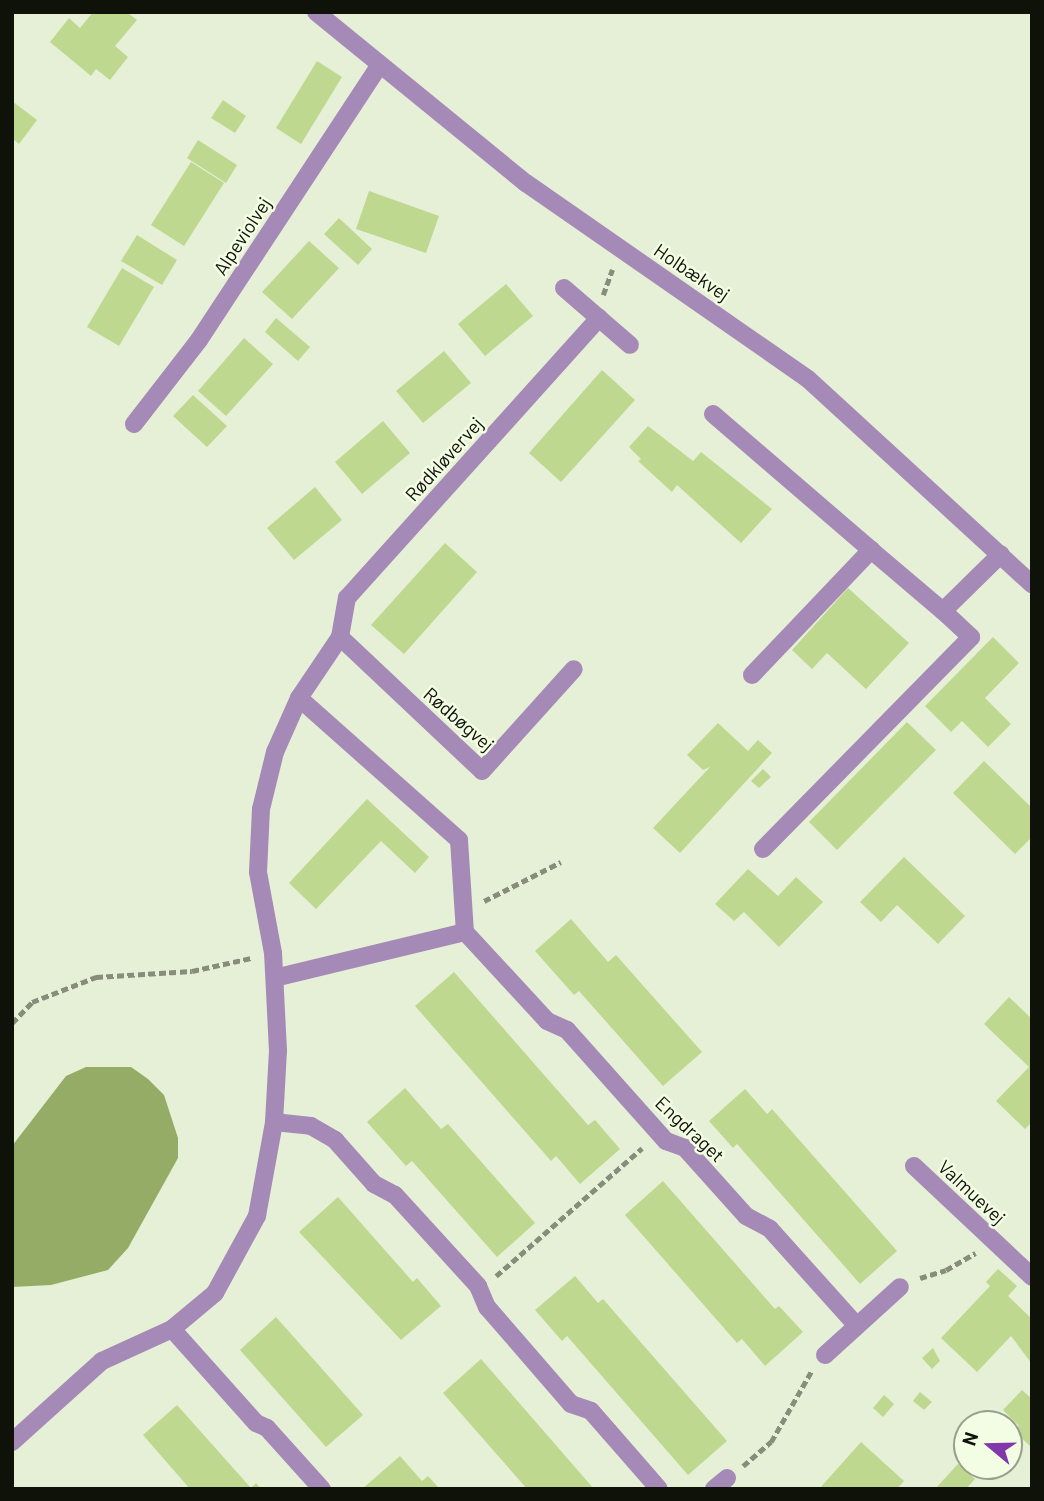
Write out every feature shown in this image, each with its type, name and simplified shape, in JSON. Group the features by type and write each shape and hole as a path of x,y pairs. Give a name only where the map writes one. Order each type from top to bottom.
{"street":[{"name":"Holbækvej","path":"316,12 453,127 623,251 808,379 1032,584"},
{"name":"Alpeviolvej","path":"134,424 199,340 379,66"},
{"path":"564,288 630,345"},
{"name":"Rødkløvervej","path":"341,637 347,598 599,318"},
{"path":"713,414 971,637 763,849"},
{"path":"752,675 871,550"},
{"path":"943,611 1001,554"},
{"path":"12,1442 102,1361 172,1329 215,1293 246,1243 264,1188 274,1122 275,978 258,872 261,809 275,752 299,698 341,637"},
{"name":"Rødbøgvej","path":"341,637 482,771 574,669"},
{"path":"275,978 466,932 459,840 299,698"},
{"name":"Engdraget","path":"466,932 547,1021 567,1030 659,1133 685,1148 746,1216 770,1229 857,1326"},
{"path":"274,1122 311,1126 335,1140 374,1184 395,1195 480,1290 487,1307 571,1404 591,1411 660,1489"},
{"name":"Valmuevej","path":"914,1166 1032,1277"},
{"path":"825,1355 900,1287"},
{"path":"172,1329 256,1423 267,1428 322,1489"}],"path":[{"path":"599,318 606,282 623,251"},
{"path":"480,1290 659,1133"},
{"path":"900,1287 946,1270 992,1239"},
{"path":"720,1483 771,1442 787,1406 825,1355"}],"shaded area":[{"path":"86,1067 131,1067 148,1079 164,1095 178,1138 178,1158 128,1248 108,1270 51,1285 12,1287 12,1146 66,1076"}],"building":[{"path":"93,12 127,12 137,20 115,46 128,57 110,80 96,69 91,76 50,42 69,18 80,28"},
{"path":"317,61 342,77 301,144 276,128"},
{"path":"223,100 246,116 235,133 211,118"},
{"path":"12,101 37,120 19,144 12,138"},
{"path":"198,140 237,165 226,183 187,158"},
{"path":"191,162 224,183 184,246 151,225"},
{"path":"369,191 439,216 426,253 356,229"},
{"path":"339,218 372,249 358,265 324,234"},
{"path":"137,235 177,260 162,285 121,261"},
{"path":"309,241 339,268 292,319 262,292"},
{"path":"122,268 154,287 119,346 87,327"},
{"path":"506,284 533,316 485,356 458,324"},
{"path":"276,318 310,347 298,361 265,332"},
{"path":"244,338 273,364 226,416 198,391"},
{"path":"444,351 471,383 423,423 396,391"},
{"path":"602,370 635,400 561,482 529,453"},
{"path":"193,395 227,426 207,447 173,416"},
{"path":"383,421 410,453 362,494 335,462"},
{"path":"648,426 693,461 701,452 772,509 741,543 677,485 672,492 638,461 641,459 629,447"},
{"path":"315,487 342,520 294,560 267,528"},
{"path":"445,543 477,572 404,654 371,625"},
{"path":"848,588 909,643 866,689 827,653 812,669 792,650"},
{"path":"993,637 1019,663 985,698 1011,724 988,747 962,721 951,732 925,706"},
{"path":"907,722 936,750 837,850 809,822"},
{"path":"718,723 748,751 758,740 772,753 680,853 653,828 710,767 703,770 687,755"},
{"path":"984,761 1032,808 1032,837 1015,854 953,793"},
{"path":"763,769 771,777 759,788 751,781"},
{"path":"367,799 429,857 415,873 381,841 316,909 289,883"},
{"path":"904,857 965,916 938,944 897,905 881,922 860,902"},
{"path":"748,869 778,896 796,877 823,902 779,947 744,912 734,921 715,904"},
{"path":"571,919 608,962 616,955 702,1052 663,1086 579,991 574,995 535,951"},
{"path":"454,972 588,1125 595,1120 620,1149 580,1184 556,1156 551,1161 415,1006"},
{"path":"1009,997 1032,1019 1032,1122 1025,1129 996,1101 1029,1067 984,1024"},
{"path":"405,1088 441,1129 448,1124 535,1223 497,1257 412,1161 406,1166 367,1122"},
{"path":"745,1089 767,1114 772,1109 897,1251 860,1284 737,1144 733,1148 709,1121"},
{"path":"663,1181 775,1309 779,1306 803,1332 765,1366 742,1339 737,1343 625,1215"},
{"path":"338,1197 413,1282 417,1278 441,1306 401,1340 299,1232"},
{"path":"998,1269 1017,1286 1008,1296 1032,1319 1032,1364 1011,1336 977,1372 941,1338 990,1286 986,1282"},
{"path":"575,1276 598,1303 603,1299 727,1441 688,1475 567,1336 562,1341 535,1310"},
{"path":"276,1317 363,1415 326,1447 240,1350"},
{"path":"933,1348 940,1361 932,1369 922,1358"},
{"path":"481,1359 594,1489 527,1489 443,1393"},
{"path":"1022,1390 1032,1399 1032,1448 1023,1440 1023,1410 1003,1410"},
{"path":"920,1392 932,1402 924,1410 913,1401"},
{"path":"884,1395 894,1404 883,1417 873,1408"},
{"path":"177,1405 251,1488 256,1483 261,1489 190,1489 143,1435"},
{"path":"861,1442 904,1481 897,1489 819,1489"},
{"path":"400,1456 422,1481 428,1476 440,1489 362,1489"},
{"path":"953,1469 953,1480 974,1480 966,1489 935,1489"}]}
